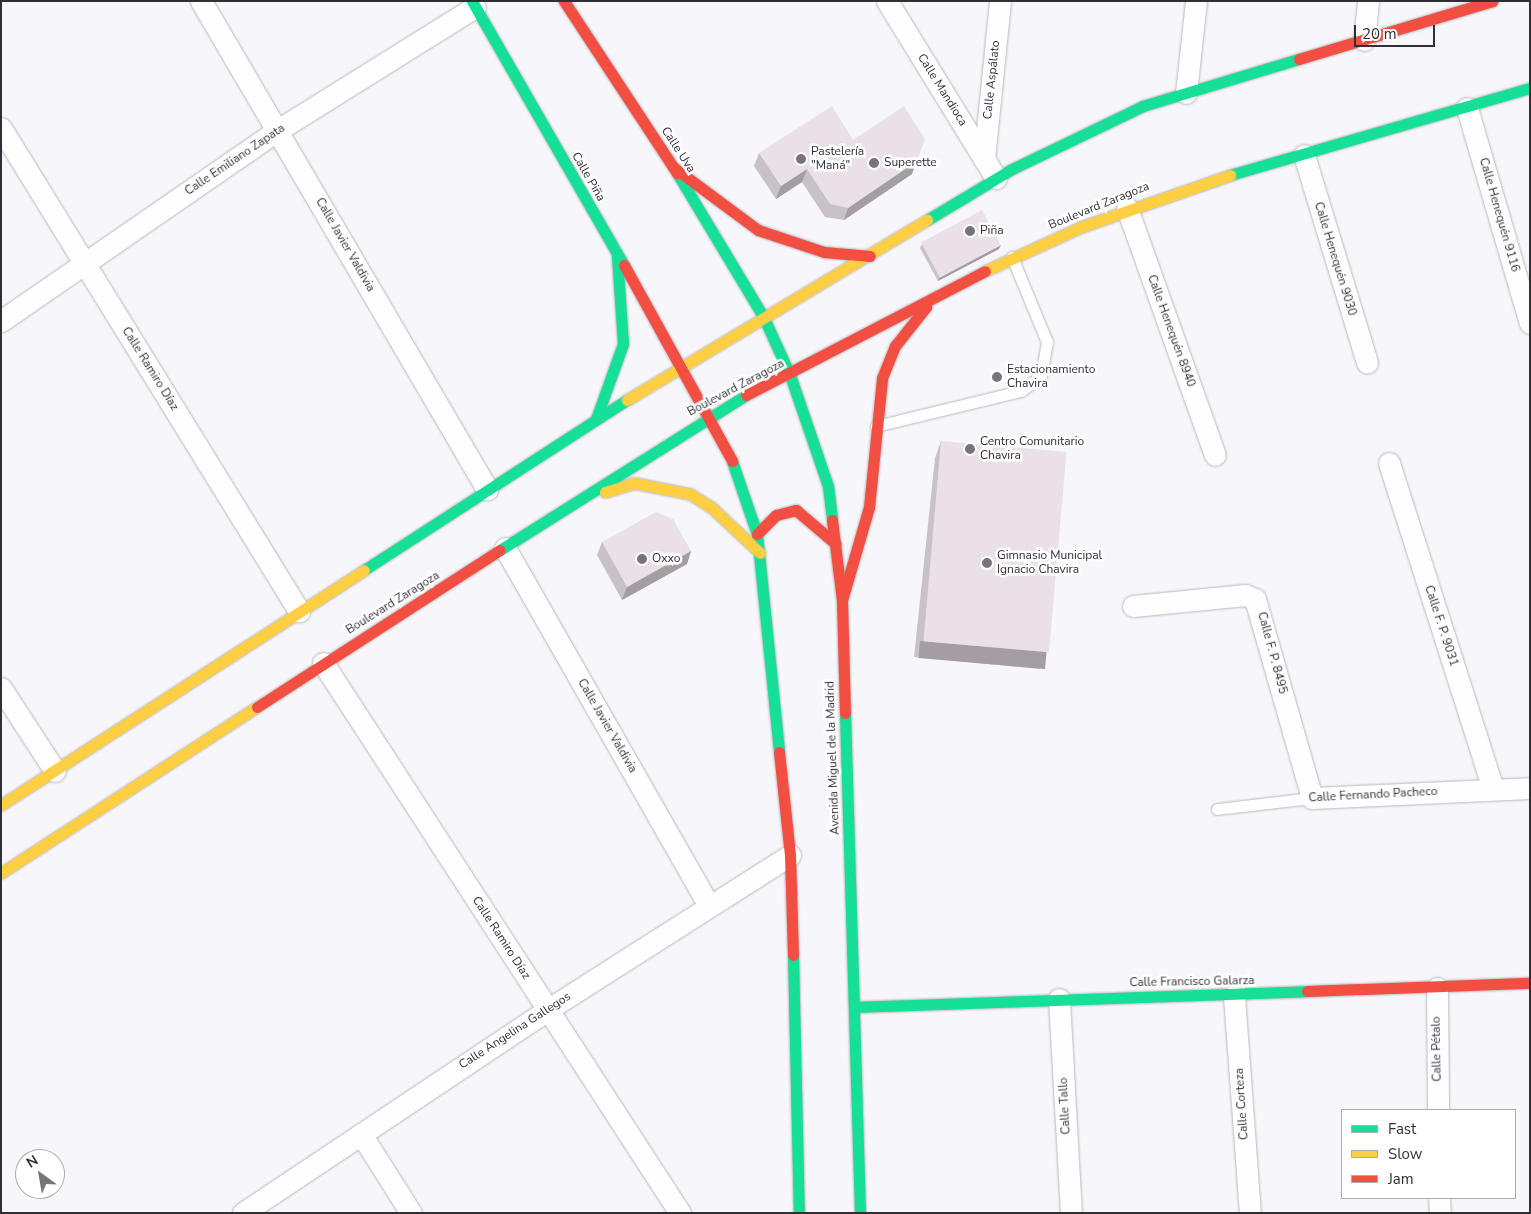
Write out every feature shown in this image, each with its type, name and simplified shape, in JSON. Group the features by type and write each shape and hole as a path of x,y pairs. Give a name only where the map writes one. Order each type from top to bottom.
{"main road":[{"name":"Calle Uva","path":"564,1 673,167 763,316"},
{"path":"1,805 596,418 763,316 870,256 996,178 1076,135 1186,93 1492,1"},
{"name":"Calle Piña","path":"473,4 617,256 684,364"},
{"name":"Boulevard Zaragoza","path":"1,873 323,663 582,500 710,414 790,375 934,297 1012,258 1127,208 1530,88"},
{"path":"673,167 758,230 824,252 870,256"},
{"path":"596,418 623,344 617,256"},
{"path":"842,600 869,507 876,426 888,360 934,297"},
{"name":"Avenida Miguel de la Madrid","path":"763,316 790,375 828,486 836,544 842,600 860,1213"},
{"path":"684,364 735,466 760,553 790,855 799,1213"},
{"path":"582,500 634,483 669,488 711,508 760,553"},
{"path":"756,534 776,515 796,510 836,544"},
{"name":"Calle Francisco Galarza","path":"854,1007 1059,999 1234,996 1530,983"}],"street":[{"name":"Calle Javier Valdivia","path":"201,1 488,489"},
{"name":"Calle Mandioca","path":"887,1 996,178"},
{"name":"Calle Aspálato","path":"984,159 1000,1"},
{"path":"1186,93 1196,1"},
{"path":"1364,40 1368,1"},
{"name":"Calle Emiliano Zapata","path":"1,321 278,130 473,4"},
{"name":"Calle Henequén 9116","path":"1467,108 1530,323"},
{"name":"Calle Ramiro Díaz","path":"1,128 299,610"},
{"name":"Calle Henequén 9030","path":"1304,155 1367,363"},
{"name":"Calle Henequén 8940","path":"1127,208 1215,455"},
{"name":"Calle F. P. 9031","path":"1389,463 1493,789"},
{"name":"Calle Javier Valdivia","path":"506,548 709,905"},
{"name":"Calle F. P. 8495","path":"1133,606 1245,595 1255,599 1312,798"},
{"name":"Calle Ramiro Díaz","path":"323,663 680,1213"},
{"path":"1,688 55,771"},
{"name":"Calle Fernando Pacheco","path":"1312,798 1530,788"},
{"name":"Calle Angelina Gallegos","path":"243,1213 547,1010 790,855"},
{"name":"Calle Pétalo","path":"1437,988 1438,1109"},
{"name":"Calle Corteza","path":"1234,996 1250,1213"},
{"name":"Calle Tallo","path":"1059,999 1071,1213"},
{"path":"361,1134 411,1213"},
{"path":"1439,1199 1440,1213"}],"lane":[{"path":"876,426 1021,391 1041,376 1046,342 1012,258"},
{"name":"Calle Fernando Pacheco","path":"1217,809 1312,798"}],"building":[{"path":"832,106 853,140 904,106 925,139 917,161 848,208 830,204 807,169 781,186 759,153"},
{"name":"Piña","path":"982,210 1001,245 940,278 921,242"},
{"name":"Gimnasio Municipal Ignacio Chavira","path":"941,441 1067,452 1049,652 923,641"},
{"name":"Oxxo","path":"656,512 673,519 691,551 627,587 602,542"}],"traffic: fast":[{"path":"472,1 624,265"},
{"path":"927,220 1012,169 1143,106 1299,59"},
{"path":"1230,175 1530,88"},
{"path":"677,173 763,316 790,375 828,486 832,520"},
{"path":"596,419 623,344 617,256"},
{"path":"500,550 746,395"},
{"path":"364,570 627,400"},
{"path":"732,461 757,534 779,752"},
{"path":"845,713 860,1213"},
{"path":"793,955 799,1213"},
{"path":"854,1007 1307,991"}],"traffic: slow":[{"path":"985,271 1081,227 1230,175"},
{"path":"627,400 927,220"},
{"path":"605,492 634,483 690,494 711,507 760,553"},
{"path":"1,805 364,570"},
{"path":"1,873 257,707"}],"traffic: jam":[{"path":"564,1 677,173"},
{"path":"1299,59 1492,1"},
{"path":"673,167 758,230 824,252 870,256"},
{"path":"624,265 732,461"},
{"path":"746,395 985,271"},
{"path":"842,600 869,507 882,378 895,346 926,307"},
{"path":"757,534 776,515 796,510 836,544"},
{"path":"832,520 842,600 845,713"},
{"path":"257,707 500,550"},
{"path":"779,752 790,855 793,955"},
{"path":"1307,991 1530,983"}],"place":[{"name":"Pastelería \"Maná\"","path":"801,159"},
{"name":"Superette","path":"874,163"},
{"name":"Piña","path":"970,231"},
{"name":"Estacionamiento Chavira","path":"997,377"},
{"name":"Centro Comunitario Chavira","path":"970,449"},
{"name":"Oxxo","path":"642,559"},
{"name":"Gimnasio Municipal Ignacio Chavira","path":"987,563"}]}
